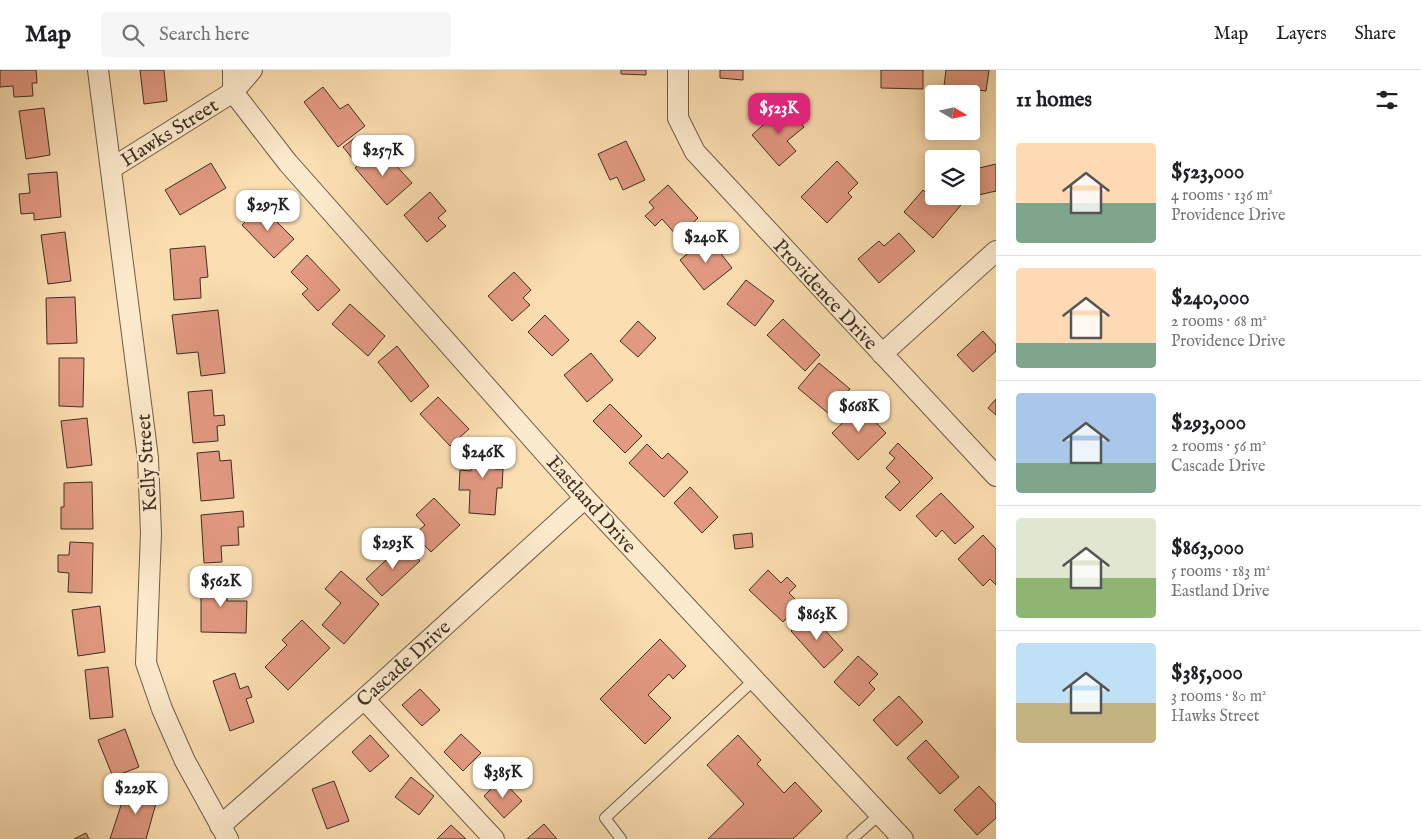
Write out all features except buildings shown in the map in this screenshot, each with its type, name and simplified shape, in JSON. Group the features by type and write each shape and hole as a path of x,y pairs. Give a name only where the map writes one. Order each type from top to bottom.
{"street":[{"name":"Kelly Street","path":"98,70 148,458 151,533 146,663 162,710 185,761 224,833"},
{"name":"Hawks Street","path":"112,168 233,92 233,70"},
{"path":"233,92 252,70"},
{"name":"Providence Drive","path":"678,70 678,118 695,152 996,476"},
{"name":"Eastland Drive","path":"233,92 288,163 586,498 903,839"},
{"path":"882,354 996,251"},
{"name":"Cascade Drive","path":"224,833 364,699 586,498"},
{"path":"364,699 494,839"}],"lane":[{"path":"621,839 606,818 755,679"},
{"path":"852,839 880,814"}]}
